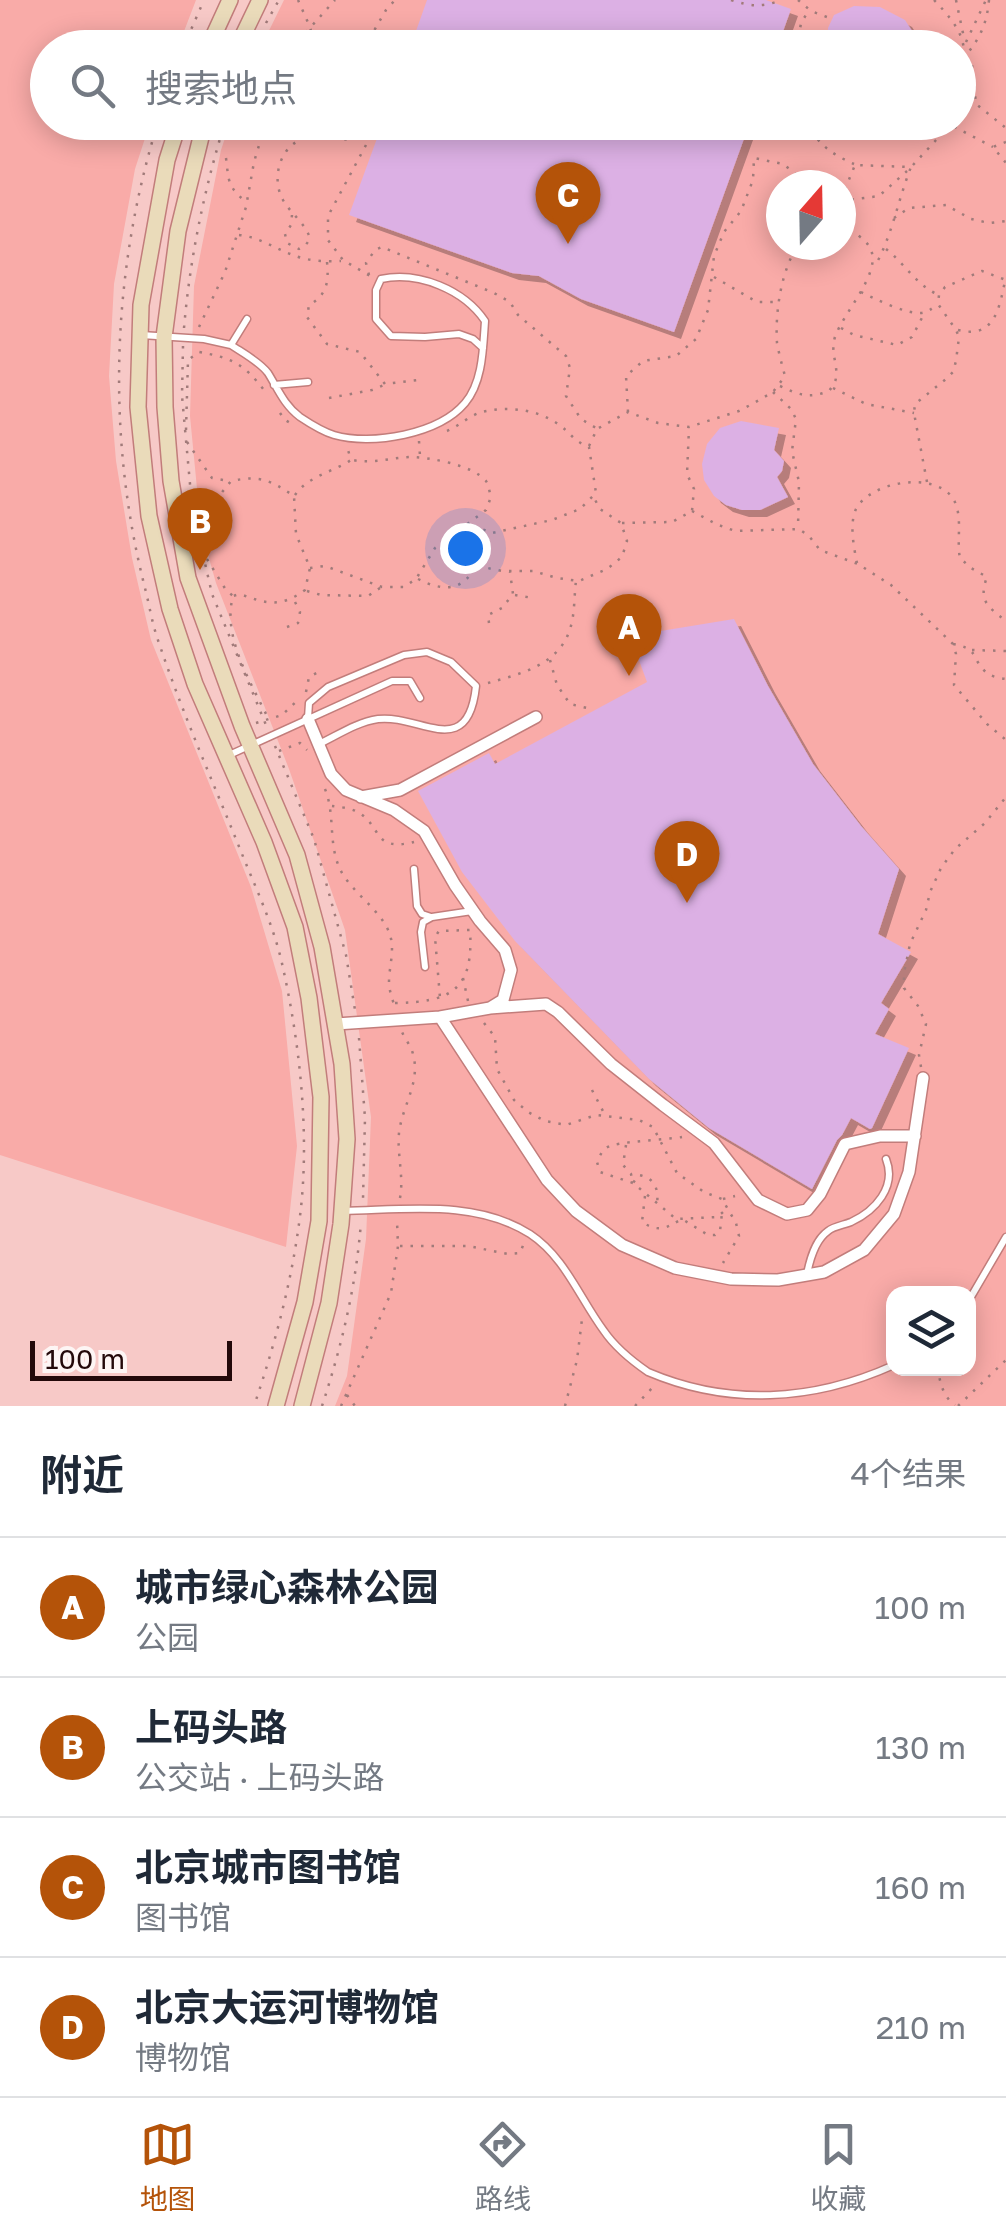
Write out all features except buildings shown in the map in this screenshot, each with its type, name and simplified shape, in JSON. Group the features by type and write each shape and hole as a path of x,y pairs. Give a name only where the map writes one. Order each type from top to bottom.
{"main road":[{"path":"216,30 230,0"},
{"path":"246,30 260,0"},
{"path":"174,140 141,305 138,407 148,516 170,610 194,684 264,842 295,927 310,998 321,1097 318,1221 305,1302 276,1406"},
{"path":"200,140 178,231 164,337 172,481 188,578 296,856 322,947 342,1064 347,1139 342,1211 328,1303 302,1406"}],"street":[{"path":"361,798 400,790 536,717"},
{"path":"308,719 331,774 346,790 394,810 424,831 473,911 505,950 511,970 504,1000 490,1008"},
{"path":"336,1024 546,1004 611,1064 714,1143 758,1200 787,1214 807,1210 814,1202 844,1144 880,1136 915,1136"},
{"path":"440,1017 548,1180 576,1211 622,1246 674,1268 731,1279 778,1280 824,1272 864,1250 894,1214 910,1172 922,1078"}],"lane":[{"path":"139,335 204,339 231,345 266,370 282,399 300,416 333,435 367,440 414,434 464,405 475,388 483,348 486,322 473,304 442,287 413,278 380,282 376,290 376,319 391,336 459,334 483,348"},
{"path":"231,345 247,319"},
{"path":"274,386 308,382"},
{"path":"308,719 309,702 328,687 404,655 426,652 451,662 476,686 468,715 458,726 442,731 379,719 354,726 318,744"},
{"path":"226,756 392,682 410,681 420,698"},
{"path":"414,869 417,906 422,914 432,918"},
{"path":"425,967 423,922 473,911"},
{"path":"807,1275 811,1255 827,1231 854,1221 878,1205 886,1186 886,1158"},
{"path":"342,1211 468,1210 530,1235 554,1256 606,1334 634,1362 692,1396"},
{"path":"976,1289 1006,1238"},
{"path":"771,1404 856,1382 886,1369"}],"path":[{"path":"191,30 204,0"},
{"path":"264,30 279,0"},
{"path":"298,0 311,30"},
{"path":"307,30 335,0"},
{"path":"373,30 394,0"},
{"path":"731,0 765,7 781,0"},
{"path":"798,0 809,10 832,20"},
{"path":"934,0 957,30"},
{"path":"956,0 963,30"},
{"path":"973,30 987,0"},
{"path":"976,44 988,18 987,0"},
{"path":"800,30 809,10"},
{"path":"976,104 1006,128"},
{"path":"976,138 993,147 1006,163"},
{"path":"152,140 133,223 122,301 120,430 127,497 158,642 264,908 282,964 302,1094 300,1214 273,1349 254,1406"},
{"path":"219,140 195,240 183,338 184,438 192,506 212,594 314,838 346,956 365,1118 357,1271 340,1352 322,1406"},
{"path":"199,326 224,272 247,203 261,140"},
{"path":"292,215 285,234 287,243 299,249 310,239 308,230 292,215 280,194 276,172 282,157 302,140"},
{"path":"366,140 328,216 328,240 342,260 380,282"},
{"path":"815,140 835,156 855,165 911,167"},
{"path":"856,198 880,196 936,140"},
{"path":"993,147 1006,142"},
{"path":"226,158 226,178 247,203"},
{"path":"628,412 626,376 644,361 676,356 696,338 708,310 714,256 754,180 754,158 783,164 791,170"},
{"path":"853,170 855,165"},
{"path":"778,385 814,397 830,392 837,376 832,357 834,339 885,248 911,167"},
{"path":"892,219 908,208 946,205 971,219 1006,221"},
{"path":"236,234 251,236 296,257 342,260"},
{"path":"856,235 872,250 873,269"},
{"path":"885,248 926,290 939,295"},
{"path":"469,524 492,533 552,520 580,508 596,492 588,447 597,429 628,412 658,423 689,427 738,411 774,392 785,376 778,343 779,302 791,260"},
{"path":"327,262 328,285 320,299 308,304 308,317 327,344 360,352 386,384"},
{"path":"927,484 914,414 916,404 953,372 958,346 956,330 938,304 939,295 944,287 982,272 1006,280 987,329 956,330"},
{"path":"713,276 757,302 779,302"},
{"path":"860,291 919,313 938,304"},
{"path":"840,327 854,335 896,345 912,337 924,312"},
{"path":"265,391 249,370 228,357 199,352 188,360 184,438 212,478 231,481 252,476 271,481 294,496"},
{"path":"328,398 418,380"},
{"path":"831,388 866,404 914,414"},
{"path":"774,392 796,419 792,451 799,482 798,529"},
{"path":"275,405 285,420 300,429"},
{"path":"440,434 478,412 532,411 559,424 576,442 588,447"},
{"path":"689,427 687,474 694,489 692,511"},
{"path":"408,442 421,441 420,458"},
{"path":"332,444 348,450 351,460"},
{"path":"233,596 288,602 305,590 310,568 296,534 294,496 309,481 351,460 366,463 420,458 460,465 486,481 491,496 486,510 435,548 416,578 404,588 382,586 324,566 310,568"},
{"path":"231,481 219,496 203,554 233,596"},
{"path":"858,564 853,519 862,500 898,483 914,481 940,489 952,498 959,527 960,558 987,577 983,597 1006,622"},
{"path":"478,566 533,570 576,581 607,570 622,557 627,542 621,524 600,509 592,496"},
{"path":"692,511 735,531 798,529 820,550 858,564 891,585 953,644 975,654 988,674 1006,679"},
{"path":"621,524 672,522 692,511"},
{"path":"416,578 444,588 467,580 478,566 492,533"},
{"path":"488,622 488,615 502,608 513,594 510,571"},
{"path":"486,683 518,675 559,650 570,631 576,581"},
{"path":"305,590 321,595 368,596 382,586"},
{"path":"513,594 532,598"},
{"path":"233,596 230,607 234,636 266,716 264,720"},
{"path":"287,627 298,622 300,612 293,598"},
{"path":"953,644 954,684 1006,740"},
{"path":"970,650 1006,650"},
{"path":"549,658 557,684 570,704 591,708"},
{"path":"264,720 282,715 306,692 309,677 322,670"},
{"path":"922,1078 919,1055 926,1024 904,988 910,944 941,868 1006,797"},
{"path":"331,806 358,813 385,842 402,845 427,836"},
{"path":"394,1003 428,1002 448,996 461,984 470,930 440,931 435,937 440,998"},
{"path":"463,978 468,1002 495,1037 497,1069 504,1085 528,1112 545,1121 566,1125 596,1115 639,1120 653,1127 677,1173 704,1192 722,1199 735,1196"},
{"path":"592,1090 605,1116"},
{"path":"689,1135 613,1144 603,1150 597,1162 600,1172 633,1184 676,1218 717,1217 728,1208"},
{"path":"626,1143 623,1164 633,1184"},
{"path":"633,1184 638,1175 648,1177 658,1193 657,1204"},
{"path":"645,1195 642,1222 652,1228 666,1228 682,1219"},
{"path":"712,1276 739,1236 722,1199"},
{"path":"682,1219 708,1235 715,1235 720,1231 722,1213"},
{"path":"699,1230 706,1218"},
{"path":"398,1246 468,1246 508,1254 520,1253 530,1235"},
{"path":"564,1406 577,1360 585,1303"},
{"path":"341,1406 384,1310"},
{"path":"939,1376 942,1392 957,1406 1006,1360"},
{"path":"635,1406 659,1380"},
{"path":"346,1394 355,1406"}],"shaded area":[{"path":"0,0 196,0 185,30 30,30 30,140 144,140 135,169 114,284 109,376 116,461 151,640 251,887 282,991 297,1146 286,1247 0,1155"},
{"path":"284,0 1006,0 1006,1406 335,1406 347,1376 366,1239 371,1117 345,930 289,769 216,583 201,530 190,416 194,286 224,140 976,140 976,30 269,30"}],"place":[{"name":"北京城市图书馆","path":"568,244"},
{"name":"上码头路","path":"200,570"},
{"name":"城市绿心森林公园","path":"629,676"},
{"name":"北京大运河博物馆","path":"687,903"}]}
